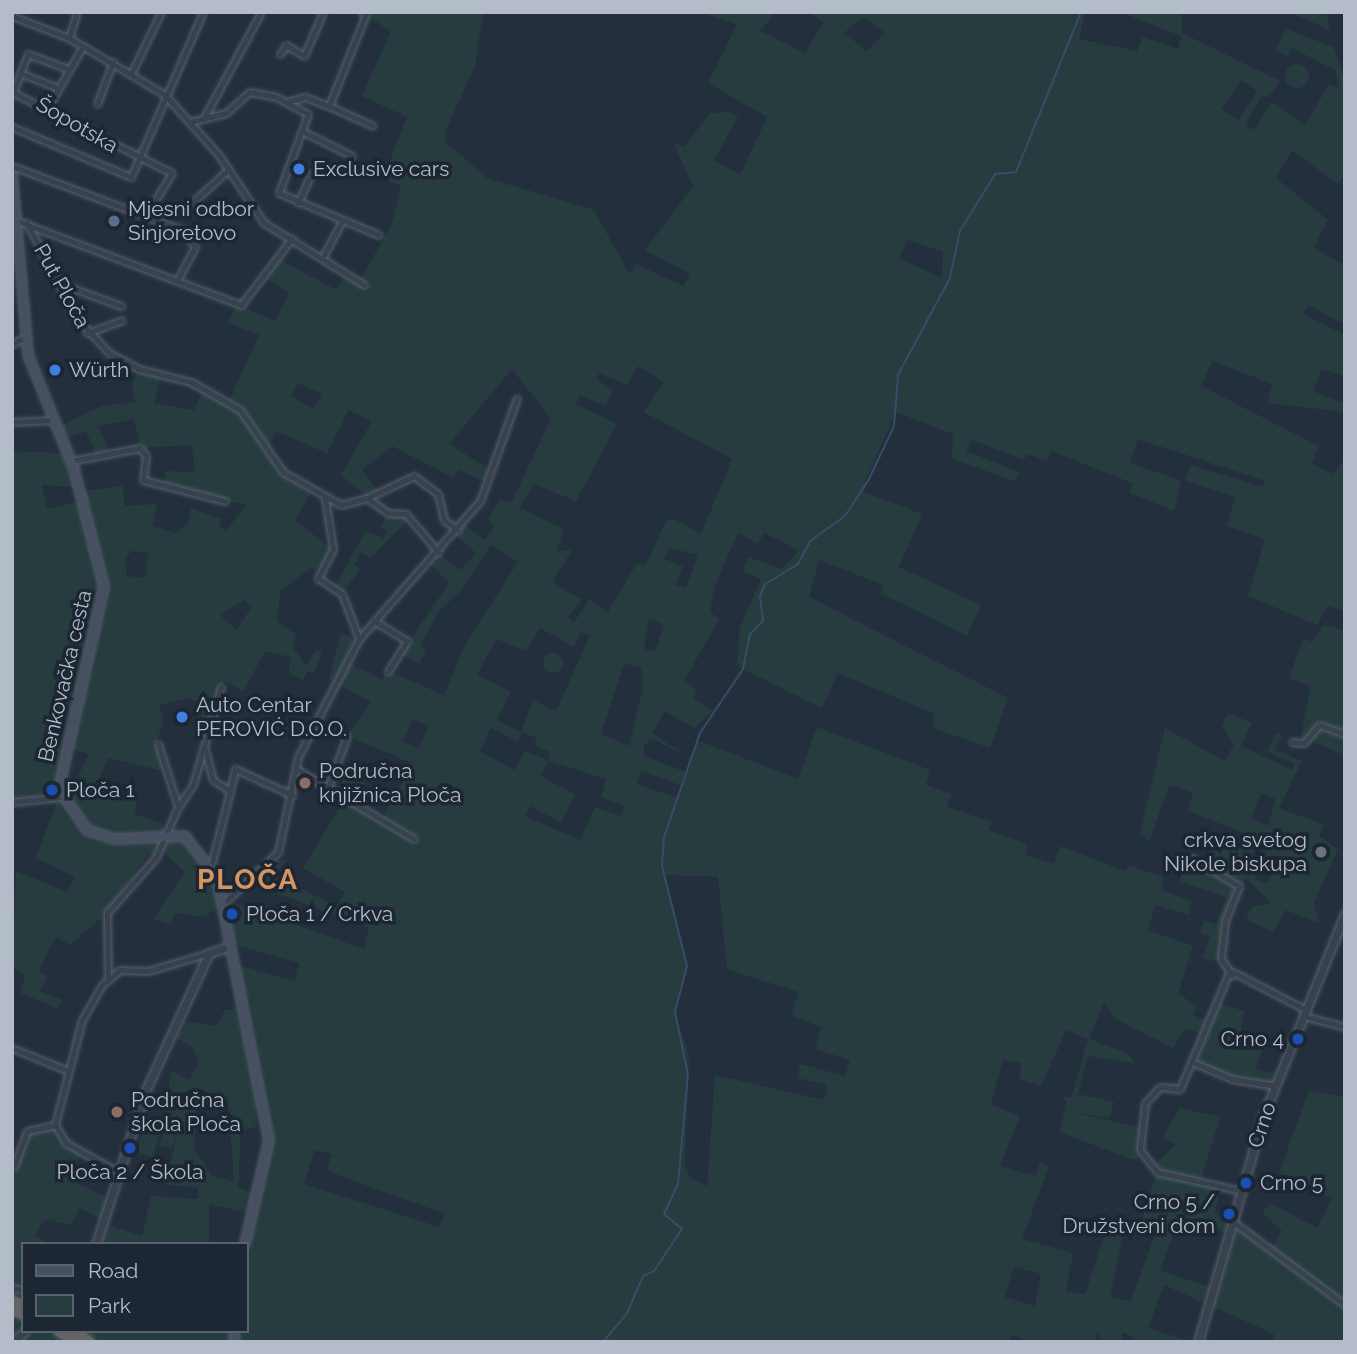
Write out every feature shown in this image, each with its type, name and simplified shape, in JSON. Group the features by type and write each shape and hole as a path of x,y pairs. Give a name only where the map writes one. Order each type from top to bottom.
{"main road":[{"name":"Benkovačka cesta","path":"12,174 15,206 24,223 24,338 71,461 104,587 66,747 62,797"},
{"path":"62,797 73,818 100,836 185,836 211,866 225,902 227,947 270,1140 245,1242"}],"street":[{"path":"69,38 77,12"},
{"path":"132,72 161,12"},
{"path":"12,127 131,177 203,12"},
{"path":"205,116 261,12"},
{"path":"280,54 286,45 304,56 323,12"},
{"path":"329,106 366,14 361,12"},
{"path":"12,16 69,38 132,72 165,95 229,169 249,208 292,238 324,255 364,285"},
{"path":"48,107 83,46"},
{"path":"12,92 28,54 68,69"},
{"path":"97,104 113,62"},
{"path":"20,72 58,88"},
{"name":"Šopotska","path":"12,92 48,107 172,173 146,215"},
{"path":"190,122 205,116 226,113 249,92 287,102 308,114 279,193 341,223 379,235"},
{"path":"287,102 305,97 373,126"},
{"path":"302,131 352,156"},
{"path":"12,166 146,215 194,238 178,279"},
{"path":"192,203 229,169"},
{"path":"298,203 311,174"},
{"path":"24,223 241,305 292,238"},
{"name":"Put Ploča","path":"24,223 64,285 87,333 128,365 191,382 240,410 283,472 325,498 348,505 368,498"},
{"path":"324,255 341,223"},
{"path":"64,285 121,306"},
{"path":"87,333 122,320"},
{"path":"12,344 24,338"},
{"path":"225,902 278,852 296,769 359,639 458,530 484,492 517,398"},
{"path":"12,422 55,420"},
{"path":"71,461 140,448 146,456 143,480 225,501"},
{"path":"438,552 406,514 388,513 368,498 414,476 438,494 444,520 458,530"},
{"path":"325,498 333,549 318,578 342,593 355,618 359,639"},
{"path":"355,618 372,622 407,641 388,671"},
{"path":"108,978 107,912 156,857 177,807 187,800 205,749 221,687"},
{"path":"1292,742 1304,743 1319,724 1345,734"},
{"path":"329,785 347,736"},
{"path":"159,744 177,807"},
{"path":"205,749 213,780 230,791"},
{"path":"211,866 235,769 292,795"},
{"path":"296,769 329,785 414,839"},
{"path":"12,802 62,797"},
{"path":"1191,858 1239,886 1225,921 1221,959 1230,972 1305,1013 1345,1027"},
{"name":"Crno","path":"1198,1342 1241,1191 1276,1086 1345,914"},
{"path":"118,1172 66,1143 55,1125 66,1070 82,1020 108,978 120,970 148,971 227,947"},
{"path":"97,1242 145,1093 209,953"},
{"path":"1230,972 1180,1089 1160,1087 1145,1103 1142,1155 1157,1172 1241,1191"},
{"path":"12,1048 66,1070"},
{"path":"1192,1062 1232,1079 1276,1086"},
{"path":"14,1167 27,1131 55,1125"},
{"path":"1232,1221 1345,1305"}],"green space":[{"path":"361,12 483,12 475,66 445,132 447,143 487,178 594,210 629,274 636,264 683,286 690,274 645,250 693,186 673,142 684,147 710,113 729,112 738,117 714,160 740,175 767,117 708,83 737,24 699,12 776,12 760,31 805,53 823,23 809,12 1085,12 1079,39 1137,51 1142,37 1178,49 1181,36 1120,12 1182,12 1182,33 1280,81 1268,98 1262,95 1246,124 1254,130 1272,102 1305,125 1329,84 1339,88 1335,70 1292,48 1287,57 1276,50 1286,29 1334,47 1345,80 1345,174 1338,184 1292,150 1276,178 1328,220 1314,247 1345,266 1345,324 1308,305 1303,314 1345,335 1345,376 1321,369 1313,391 1345,404 1345,412 1267,403 1272,384 1213,361 1201,386 1319,446 1312,463 1333,474 1345,459 1345,611 1328,606 1317,625 1248,596 1265,539 1227,526 1235,497 1185,481 1191,465 1263,487 1265,481 1138,439 1130,463 1181,480 1174,511 1130,493 1132,483 1051,451 1047,461 1027,454 1024,460 972,440 966,451 1019,472 1015,481 952,459 953,434 896,412 861,491 922,514 899,567 981,605 967,636 880,593 883,585 819,560 809,597 1008,698 990,748 933,728 935,714 838,673 822,708 737,666 740,628 761,579 743,571 748,557 782,569 799,550 764,533 758,544 738,533 715,585 710,612 719,619 684,681 697,690 693,699 713,710 694,728 665,711 652,733 686,755 650,738 644,747 644,756 688,773 697,740 798,779 817,727 930,770 926,785 952,794 947,807 992,822 989,830 1027,844 1025,855 1054,864 1060,846 1125,871 1129,866 1164,877 1161,890 1192,901 1189,915 1155,905 1148,930 1193,946 1178,994 1197,1006 1193,1015 1209,1022 1217,1002 1244,1011 1239,1042 1262,1051 1256,1069 1280,1074 1276,1086 1232,1079 1192,1062 1204,1035 1186,1028 1173,1048 1116,1019 1104,1002 1089,1039 1129,1054 1136,1064 1088,1056 1078,1094 1114,1102 1109,1118 1071,1112 1142,1128 1142,1155 1134,1160 1059,1132 1067,1101 1061,1096 1071,1098 1088,1039 1066,1030 1041,1086 1019,1079 1021,1063 1003,1060 991,1105 1020,1116 1000,1166 1035,1176 1040,1163 1049,1166 1022,1239 1073,1253 1066,1291 1085,1294 1109,1222 1124,1227 1110,1297 1131,1301 1155,1234 1139,1229 1157,1172 1153,1167 1176,1144 1162,1139 1180,1108 1220,1117 1201,1180 1221,1184 1215,1213 1273,1246 1282,1231 1262,1213 1270,1203 1317,1228 1332,1198 1279,1173 1309,1090 1345,1097 1345,1342 1272,1342 1274,1334 1164,1285 1148,1328 1193,1342 1142,1342 1123,1332 1120,1342 1104,1342 1097,1333 1095,1342 1032,1342 1012,1335 1008,1342 12,1342 12,1306 21,1309 21,1333 248,1333 247,1242 254,1214 209,1204 209,1242 97,1242 103,1223 142,1236 151,1196 198,1199 198,1188 164,1184 180,1126 172,1148 160,1145 166,1123 177,1126 165,1121 171,1070 190,1080 198,1063 194,1049 176,1037 188,1022 217,1026 225,1010 240,1008 230,963 295,981 299,963 226,942 229,911 237,904 364,949 369,928 250,883 271,861 288,859 273,877 337,905 345,892 303,868 346,797 339,788 351,767 367,777 354,801 382,819 413,764 347,736 371,702 329,680 341,633 353,638 348,662 382,680 388,671 444,695 466,643 518,562 491,545 461,591 439,611 420,646 426,651 419,663 400,655 449,583 429,563 438,552 460,570 476,553 454,534 463,523 484,540 495,526 488,519 500,499 511,503 551,419 512,369 449,444 492,471 488,483 459,470 454,478 392,446 362,470 378,491 374,500 411,518 370,558 360,552 354,565 360,569 342,594 334,589 365,531 384,538 387,531 381,528 387,513 341,475 372,421 349,410 327,453 275,431 267,455 311,492 295,521 333,549 319,573 311,568 281,591 276,621 296,634 293,648 306,665 316,650 322,651 314,674 307,671 303,680 289,674 290,657 265,651 244,691 224,681 210,724 197,732 199,702 189,698 159,705 163,719 156,746 164,771 108,758 97,783 138,796 134,814 163,824 164,835 193,842 225,902 204,917 175,913 171,925 153,919 185,872 161,849 156,857 148,854 107,913 70,945 57,937 50,947 39,972 47,976 40,991 62,1000 58,1009 21,993 25,977 12,966 16,871 67,892 75,877 36,858 56,804 27,797 12,802 12,451 63,453 74,487 42,485 47,509 83,500 81,491 123,486 125,506 157,504 152,526 175,533 188,524 191,508 222,519 219,525 226,531 246,505 164,485 165,471 195,472 192,445 140,448 134,419 98,426 110,451 96,455 86,431 63,440 58,427 102,406 135,402 132,386 139,369 162,372 154,403 194,410 203,391 228,403 259,335 228,323 237,305 275,321 289,293 263,276 276,258 337,290 348,273 360,281 393,221 401,186 383,179 407,117 362,96 391,31","holes":["862,17 885,32 867,51 844,33","1241,80 1257,91 1238,120 1222,109","908,240 943,252 942,278 899,258","638,366 663,382 644,412 732,459 701,534 674,519 666,521 645,566 637,563 608,612 590,599 574,622 568,616 582,600 552,582 572,550 557,551 564,529 520,508 534,484 576,501 617,424 576,404 579,395 606,406 613,390 597,380 599,373 627,385","298,383 322,394 314,409 291,396","669,548 698,555 686,588 675,585 683,566 664,559","131,551 148,553 145,578 127,576 125,560","244,600 251,608 236,630 220,615","649,619 664,625 655,652 644,649","540,628 574,647 581,632 590,636 556,711 533,700 521,732 497,720 511,692 477,675 496,639 526,651","624,664 641,667 643,688 629,746 601,734","413,719 429,726 419,749 403,741","491,728 517,741 522,732 537,738 534,746 549,751 548,760 525,751 515,770 480,751","66,747 89,754 73,786 60,778","548,761 606,779 601,797 625,806 621,816 595,807 580,840 525,816 531,806 561,823 575,795 541,776","641,771 683,786 678,798 637,784","665,875 718,877 727,969 798,992 792,1016 821,1027 815,1049 850,1060 845,1076 800,1064 798,1078 827,1085 824,1100 715,1075 707,1186 690,1178 685,1166 689,1055 675,1012 687,966","198,1092 228,1098 234,1182 212,1176 194,1149","264,1105 268,1161 259,1197 238,1187 241,1131 256,1127 255,1112","315,1150 332,1154 327,1171 445,1214 439,1227 304,1184","1180,1215 1228,1234 1214,1288 1160,1271","1014,1267 1041,1274 1035,1306 1005,1297"]},
{"path":"1289,12 1326,12 1330,30"},
{"path":"1297,64 1306,67 1309,76 1306,85 1297,88 1288,85 1285,76 1288,67"},
{"path":"1323,625 1345,630 1345,755 1308,740 1300,744 1310,686 1289,678 1303,639 1313,642"},
{"path":"553,653 560,656 563,663 560,670 553,673 546,670 543,663 546,656"},
{"path":"1228,713 1252,723 1241,746 1292,770 1295,764 1267,751 1276,733 1282,736 1275,750 1302,761 1279,808 1324,825 1319,836 1338,849 1314,903 1319,923 1286,910 1273,932 1246,920 1252,907 1272,903 1245,878 1225,921 1221,959 1212,961 1203,958 1210,936 1200,933 1204,921 1216,924 1226,897 1180,882 1178,865 1182,855 1207,865 1218,840 1248,845 1251,836 1188,811 1193,793 1169,785 1149,842 1140,833 1165,728 1224,761 1234,745 1222,726","holes":["1261,793 1276,799 1268,826 1251,819","1259,844 1265,844 1262,857 1276,867 1267,883 1255,879 1257,868 1247,861"]},
{"path":"146,1121 162,1126 153,1158 136,1153"},
{"path":"55,1125 81,1154 68,1179 110,1199 103,1220 79,1208 71,1225 45,1219 35,1236 45,1242 21,1242 21,1290 12,1288 12,1165 26,1135"}],"waterway":[{"path":"603,1342 627,1313 643,1276 654,1271 682,1229 664,1214 678,1184 688,1075 675,1012 687,966 662,866 664,837 700,733 743,669 750,634 763,621 760,596 765,584 798,564 810,541 845,516 869,479 894,426 898,375 950,278 960,231 995,174 1016,172 1081,12"}],"place":[{"name":"Exclusive cars","path":"299,169"},
{"name":"Mjesni odbor Sinjoretovo","path":"114,221"},
{"name":"Würth","path":"55,370"},
{"name":"Auto Centar PEROVIĆ D.O.O.","path":"182,717"},
{"name":"Područna knjižnica Ploča","path":"305,783"},
{"name":"Ploča 1","path":"52,790"},
{"name":"crkva svetog Nikole biskupa","path":"1321,852"},
{"name":"Ploča 1 / Crkva","path":"232,914"},
{"name":"Crno 4","path":"1298,1039"},
{"name":"Područna škola Ploča","path":"117,1112"},
{"name":"Ploča 2 / Škola","path":"130,1148"},
{"name":"Crno 5","path":"1246,1183"},
{"name":"Crno 5 / Družstveni dom","path":"1229,1214"}],"district":[{"name":"PLOČA","path":"248,880"}]}
